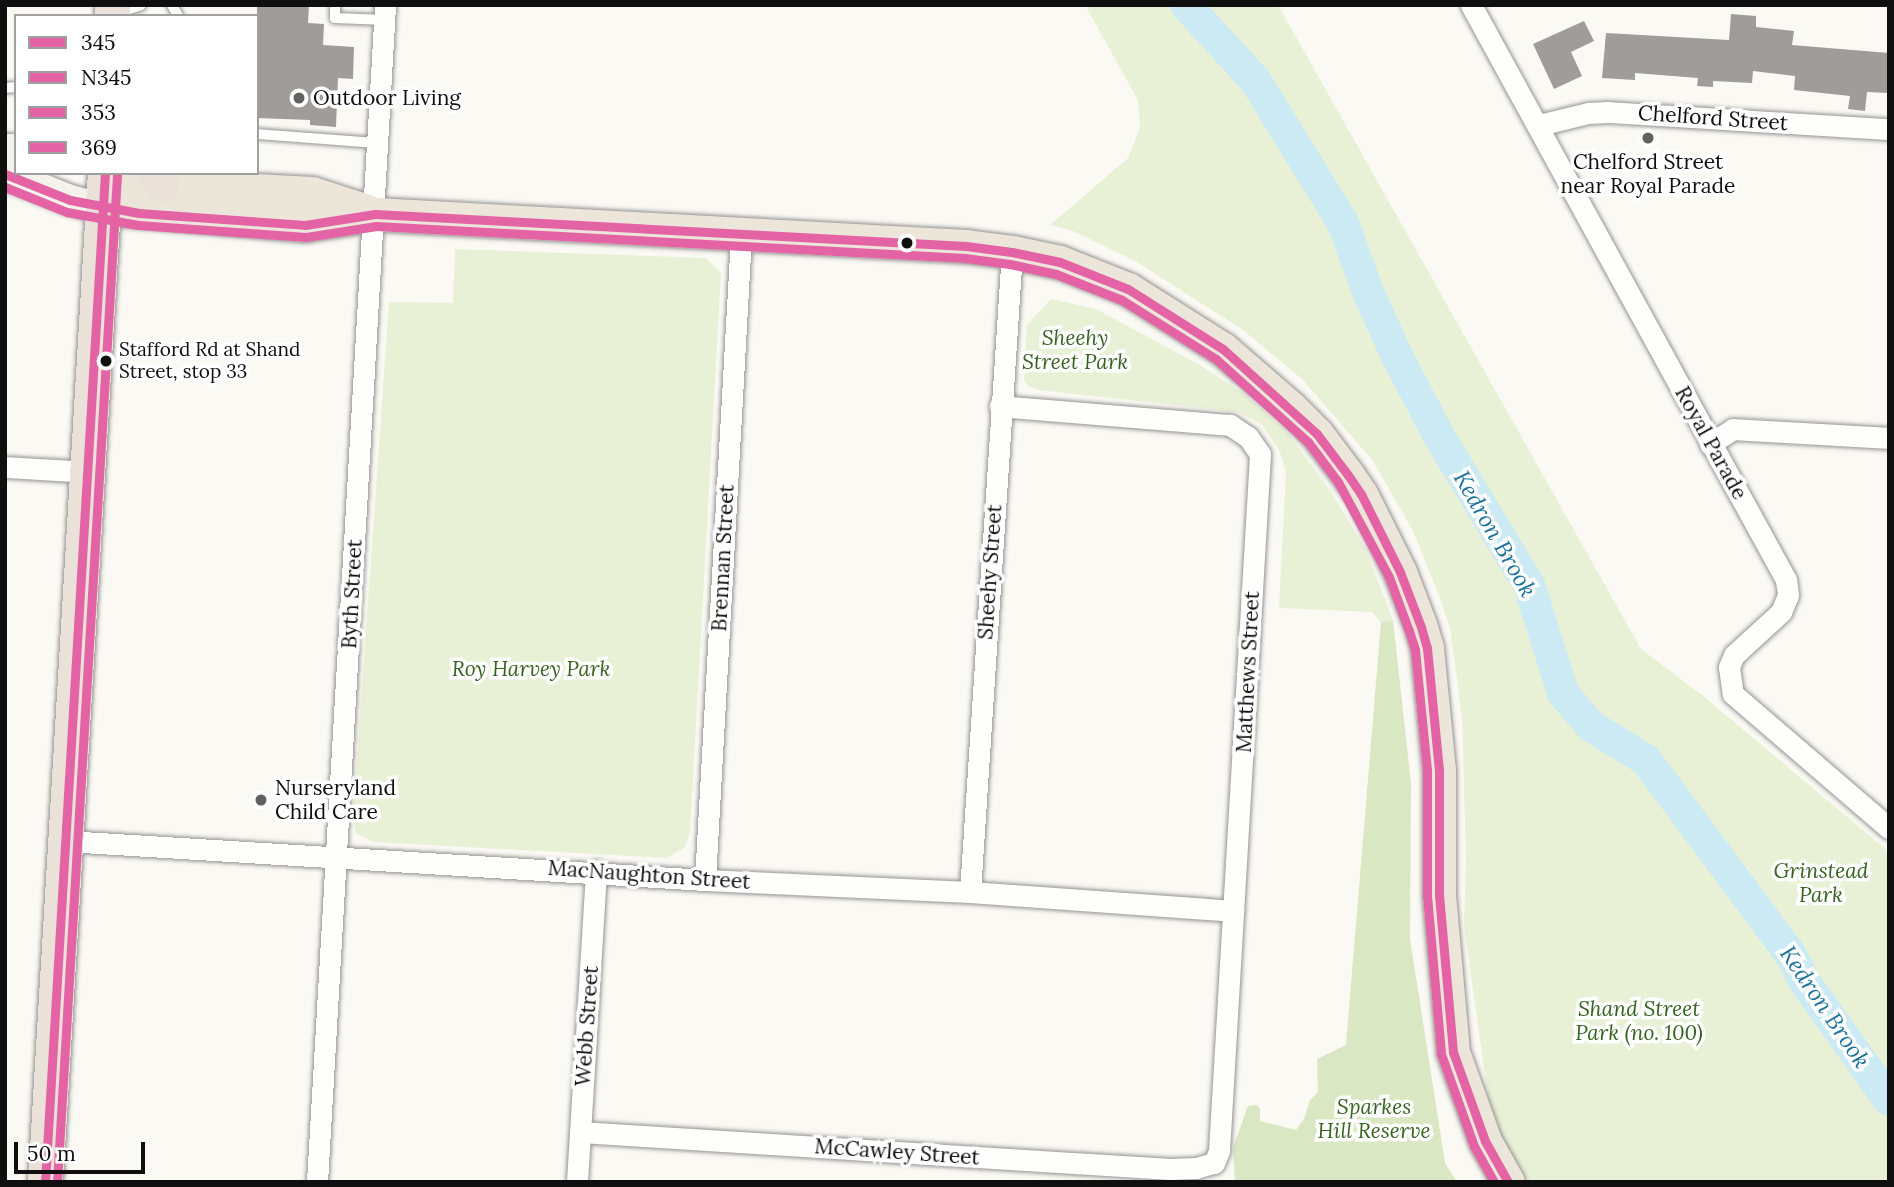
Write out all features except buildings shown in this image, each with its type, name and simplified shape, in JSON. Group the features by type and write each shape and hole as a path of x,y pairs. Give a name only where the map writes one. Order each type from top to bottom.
{"highway":[{"path":"45,1182 103,182"}],"main road":[{"path":"5,174 70,200 103,182 158,179 312,193 375,214"},
{"path":"103,182 304,225 375,214 741,236 966,246 1012,252 1060,262 1128,289 1223,349 1254,374 1317,434 1361,494 1400,572 1427,648 1439,770 1441,922 1452,1052 1485,1141 1508,1182"}],"street":[{"name":"Royal Parade","path":"1471,5 1786,580 1788,595 1781,612 1734,655 1728,667 1733,694 1889,828"},
{"name":"Byth Street","path":"317,1182 385,13"},
{"name":"Chelford Street","path":"1539,125 1581,114 1608,112 1889,129"},
{"name":"Brennan Street","path":"705,880 741,236"},
{"name":"Sheehy Street","path":"970,892 1012,252"},
{"name":"Matthews Street","path":"1000,405 1230,425 1248,436 1260,454 1219,1151 1214,1163"},
{"path":"1710,444 1733,429 1889,438"},
{"path":"5,467 88,472"},
{"name":"MacNaughton Street","path":"65,841 596,871 705,880 970,892 1233,911"},
{"name":"Webb Street","path":"577,1182 596,871"},
{"name":"McCawley Street","path":"580,1132 1170,1169 1196,1168 1214,1163"}],"lane":[{"path":"335,5 335,18 385,13"},
{"path":"259,134 379,143"}],"green space":[{"name":"Shand Street Park (no. 100)","path":"1085,5 1278,5 1641,649 1702,695 1889,852 1889,1182 1530,1182 1493,1132 1464,926 1466,859 1462,717 1450,628 1441,601 1413,531 1373,461 1303,380 1243,330 1137,262 1073,231 1050,225 1128,158 1140,128 1138,100"},
{"name":"Roy Harvey Park","path":"455,249 706,258 721,273 690,833 685,847 667,858 374,842 356,833 353,817 389,302 453,303"},
{"name":"Sheehy Street Park","path":"1051,299 1096,309 1198,364 1243,393 1285,429 1331,492 1365,548 1393,620 1381,622 1372,612 1279,608 1286,472 1279,449 1261,424 1238,412 1038,390 1028,386 1024,380 1027,325"},
{"name":"Sparkes Hill Reserve","path":"1393,620 1411,784 1410,939 1445,1163 1457,1182 1235,1182 1233,1148 1248,1106 1257,1105 1260,1109 1260,1121 1296,1130 1304,1119 1310,1100 1318,1092 1317,1059 1346,1045 1381,622"}],"waterway":[{"name":"Kedron Brook","path":"1186,5 1255,80 1343,223 1368,292 1397,356 1440,438 1529,585 1563,693 1591,726 1646,760 1791,955 1805,982 1889,1100"}],"transit line":[{"name":"345","path":"5,174 70,200 139,213 305,225 375,214 966,246 1012,252 1060,262 1128,289 1223,349 1317,434 1348,475 1361,494 1400,572 1421,627 1427,648 1439,770 1439,895 1453,1052 1485,1141 1508,1182"},
{"name":"353","path":"45,1182 105,175"},
{"name":"369","path":"57,1182 117,175"},
{"name":"N345","path":"5,187 67,212 138,225 306,237 376,226 965,258 1010,264 1056,274 1122,300 1216,359 1308,442 1338,482 1389,577 1409,631 1415,650 1427,771 1427,896 1441,1054 1474,1146 1494,1182"}],"place":[{"name":"Outdoor Living","path":"299,98"},
{"name":"Chelford Street near Royal Parade","path":"1648,138"},
{"name":"Stafford Rd at Shand Street, stop 33","path":"106,361"},
{"name":"Nurseryland Child Care","path":"261,800"}],"park label":[{"name":"Grinstead Park","path":"1821,883"}]}
